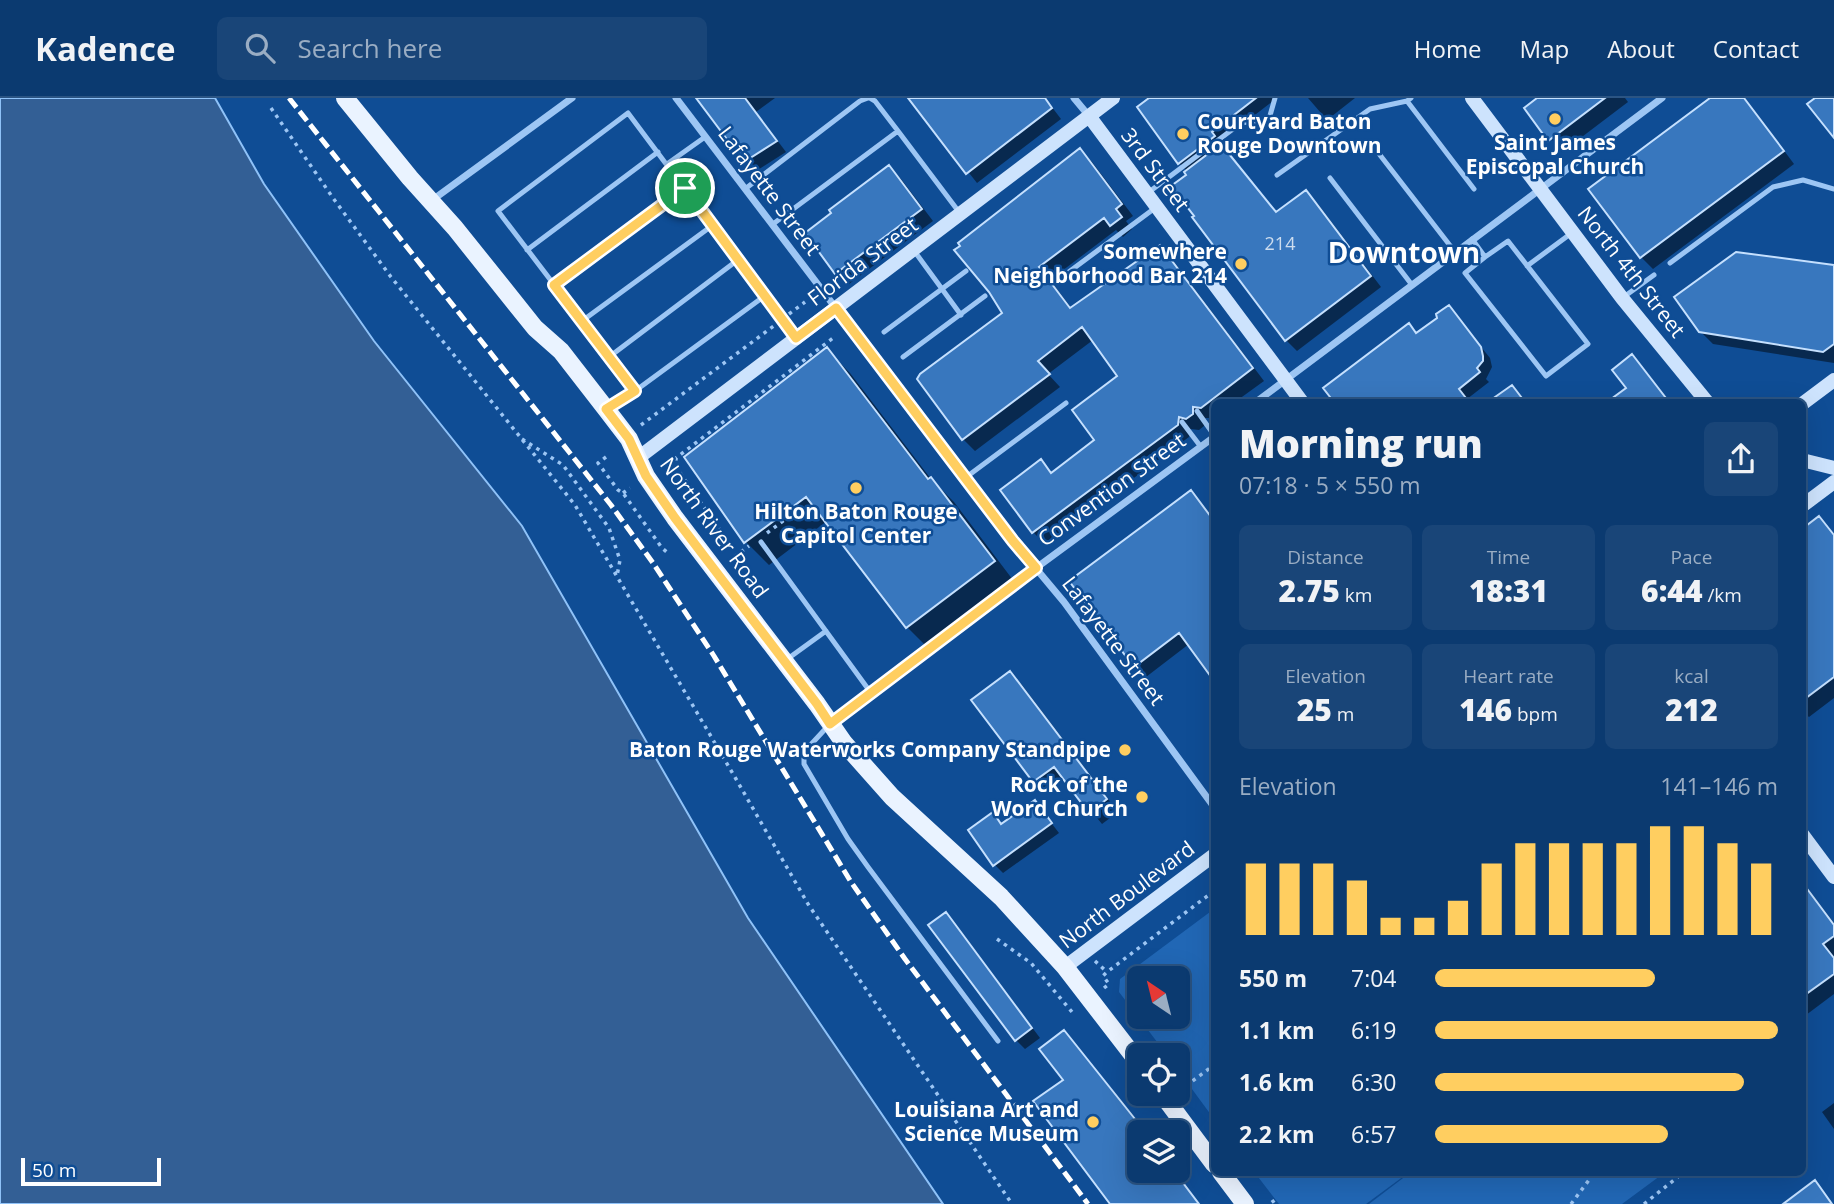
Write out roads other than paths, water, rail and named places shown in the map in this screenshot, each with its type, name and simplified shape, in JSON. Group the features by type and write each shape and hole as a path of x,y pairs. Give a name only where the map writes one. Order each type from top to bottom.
{"main road":[{"name":"North River Road","path":"345,98 456,228 535,328 561,351 606,409 629,439 646,476 701,554 830,724 884,789 1001,897 1065,967 1127,1047"},
{"name":"Florida Street","path":"638,458 1113,98"},
{"name":"North 4th Street","path":"1472,98 1622,298 1705,399"},
{"name":"3rd Street","path":"1088,116 1300,399"},
{"path":"1806,401 1834,380"},
{"path":"1806,461 1834,468"},
{"path":"1806,503 1834,482"},
{"path":"1806,839 1832,871"},
{"name":"North Boulevard","path":"1065,967 1211,857"},
{"path":"1171,1106 1211,1160"},
{"path":"1224,1176 1245,1204"}],"street":[{"path":"431,201 572,98"},
{"name":"Lafayette Street","path":"676,98 1036,568 1211,803"},
{"name":"3rd Street","path":"1074,98 1088,116"},
{"path":"1260,399 1662,98"},
{"name":"Convention Street","path":"830,724 1211,439"}],"lane":[{"path":"745,188 860,101 869,98 876,101 960,215"},
{"path":"1147,194 1241,123 1269,119 1275,98"},
{"path":"1277,176 1370,109 1409,99 1474,189"},
{"path":"635,391 498,211 628,113 796,338"},
{"path":"773,224 898,131"},
{"path":"667,164 705,137"},
{"path":"1373,146 1455,252"},
{"path":"527,250 658,152"},
{"path":"1331,178 1412,285"},
{"path":"1670,263 1773,187 1802,180 1834,189"},
{"path":"554,285 685,188"},
{"path":"1062,277 1156,207"},
{"path":"582,321 713,225"},
{"path":"1527,266 1573,232"},
{"path":"1472,239 1485,257"},
{"path":"1508,241 1588,344 1546,376 1465,273 1485,257 1508,241"},
{"path":"913,250 961,314"},
{"path":"609,356 739,259"},
{"path":"884,332 967,271"},
{"path":"1622,298 1654,275"},
{"path":"606,409 635,391 766,295"},
{"path":"903,357 985,296"},
{"path":"965,478 1066,402"},
{"path":"1197,411 1211,432"},
{"path":"1182,422 1201,447"},
{"path":"761,542 871,693"},
{"path":"784,661 826,631"},
{"path":"830,724 804,752 804,764 862,858 998,1041"}],"railway":[{"path":"289,98 611,505 653,563 714,656 851,882 905,959 1088,1204"}],"place":[{"name":"Saint James Episcopal Church","path":"1555,119"},
{"name":"Courtyard Baton Rouge Downtown","path":"1183,134"},
{"name":"Somewhere Neighborhood Bar 214","path":"1241,264"},
{"name":"Hilton Baton Rouge Capitol Center","path":"856,488"},
{"name":"Baton Rouge Waterworks Company Standpipe","path":"1125,750"},
{"name":"Rock of the Word Church","path":"1142,797"},
{"name":"Louisiana Art and Science Museum","path":"1093,1122"}],"district":[{"name":"Downtown","path":"1404,253"}]}
